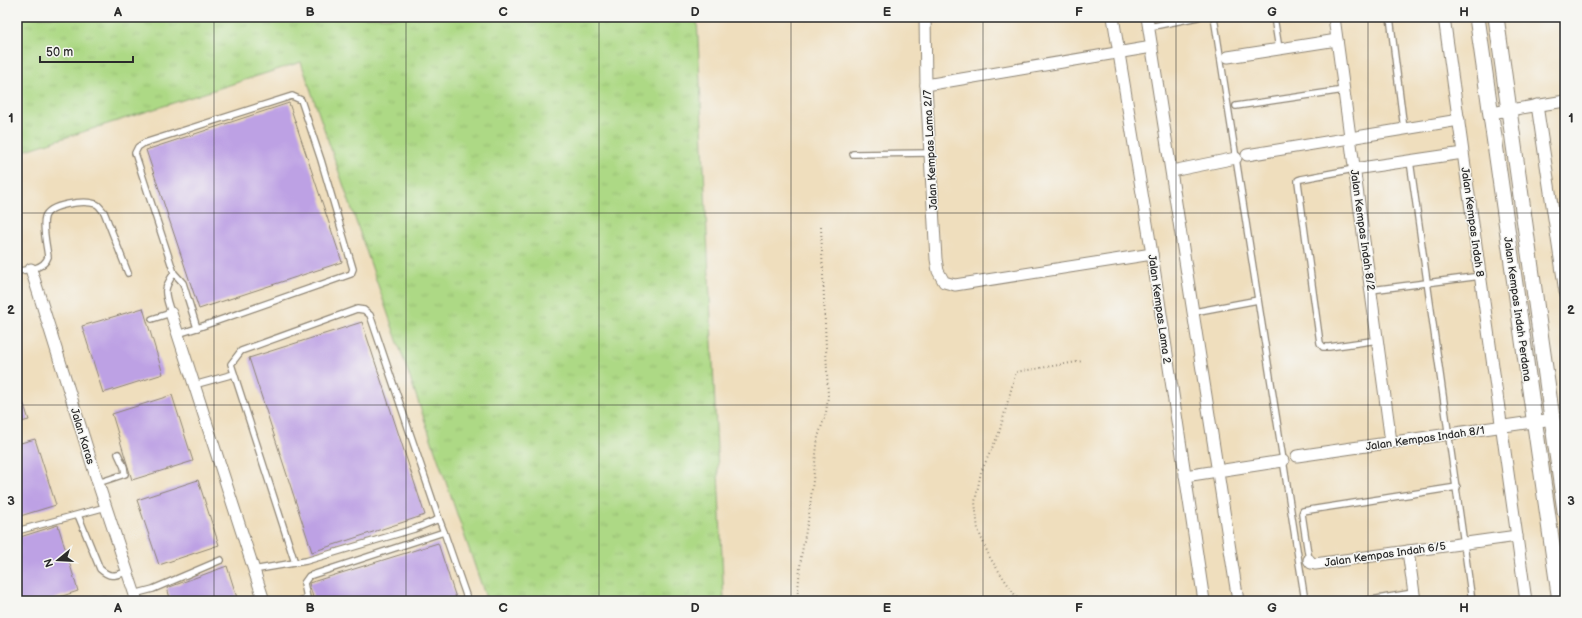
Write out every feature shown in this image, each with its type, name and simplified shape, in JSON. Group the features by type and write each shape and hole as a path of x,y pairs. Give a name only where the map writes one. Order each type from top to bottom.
{"street":[{"name":"Jalan Kempas Lama 2/7","path":"924,17 926,85 936,259 938,271 944,282 955,285 1152,254"},
{"name":"Jalan Kempas Lama 2","path":"1113,17 1152,254 1204,601"},
{"name":"Jalan Kempas Indah 8/2","path":"1334,17 1391,442"},
{"name":"Jalan Kempas Indah 8","path":"1444,17 1526,601"},
{"name":"Jalan Kempas Indah Perdana","path":"1477,17 1560,601"},
{"name":"Jalan Kempas Indah Perdana","path":"1496,17 1565,511"},
{"path":"1148,22 1238,601"},
{"path":"1228,57 1337,40"},
{"path":"926,85 1152,47"},
{"path":"1491,113 1565,101"},
{"path":"1537,105 1565,292"},
{"path":"1172,171 1242,156 1459,120"},
{"path":"1354,169 1464,153"},
{"name":"Jalan Karas","path":"31,269 135,597"},
{"path":"171,313 264,601"},
{"name":"Jalan Kempas Indah 8/1","path":"1297,456 1553,419"},
{"path":"1185,476 1283,461"},
{"name":"Jalan Kempas Indah 6/5","path":"1309,560 1311,563 1315,564 1517,536"},
{"path":"1408,551 1414,597"}],"lane":[{"path":"1148,22 1198,17"},
{"path":"1214,17 1242,156 1258,300 1305,601"},
{"path":"1274,17 1279,49"},
{"path":"1390,17 1404,129"},
{"path":"1236,106 1344,90"},
{"path":"178,334 197,328 351,274 353,270 321,160 301,100 292,96 144,143 138,147 135,153 174,273 183,283 197,328"},
{"path":"853,154 930,153"},
{"path":"1410,161 1472,601"},
{"path":"1354,169 1298,180 1320,343 1323,347 1329,347 1378,340"},
{"path":"17,271 31,269 44,264 48,257 44,218 48,210 58,206 89,202 98,204 104,212 128,273"},
{"path":"152,319 171,313 164,292 174,273"},
{"path":"1371,290 1481,276"},
{"path":"1194,312 1258,300"},
{"path":"295,563 231,364 241,351 357,309 364,310 370,315 468,601"},
{"path":"194,385 234,374"},
{"path":"98,483 125,474 118,454"},
{"path":"1309,560 1302,514 1303,511 1457,487"},
{"path":"17,531 106,507"},
{"path":"78,515 100,569 106,575 113,576 127,572"},
{"path":"253,570 295,563 414,529 439,519"},
{"path":"300,601 307,600 304,583 309,576 444,532"},
{"path":"135,597 221,560"},
{"path":"1365,601 1414,597"},
{"path":"96,601 104,599 108,601"}],"path":[{"path":"797,601 801,557 809,516 818,437 826,413 828,396 821,227"},
{"path":"1019,601 990,558 978,530 975,502 981,472 999,433 1016,372 1083,361"}],"green space":[{"path":"17,17 697,17 724,601 487,601 301,62 17,153"}],"building":[{"path":"289,103 342,262 199,309 146,150"},
{"path":"143,308 163,374 103,393 82,326"},
{"path":"362,322 425,515 312,552 249,358"},
{"path":"17,390 19,390 29,420 17,423"},
{"path":"172,395 193,461 132,480 112,414"},
{"path":"35,439 56,505 17,517 17,444"},
{"path":"198,480 219,545 159,565 137,500"},
{"path":"58,525 78,591 47,601 17,601 17,538"},
{"path":"438,543 457,601 314,601 309,583"},
{"path":"227,566 238,601 171,601 167,588"}]}
